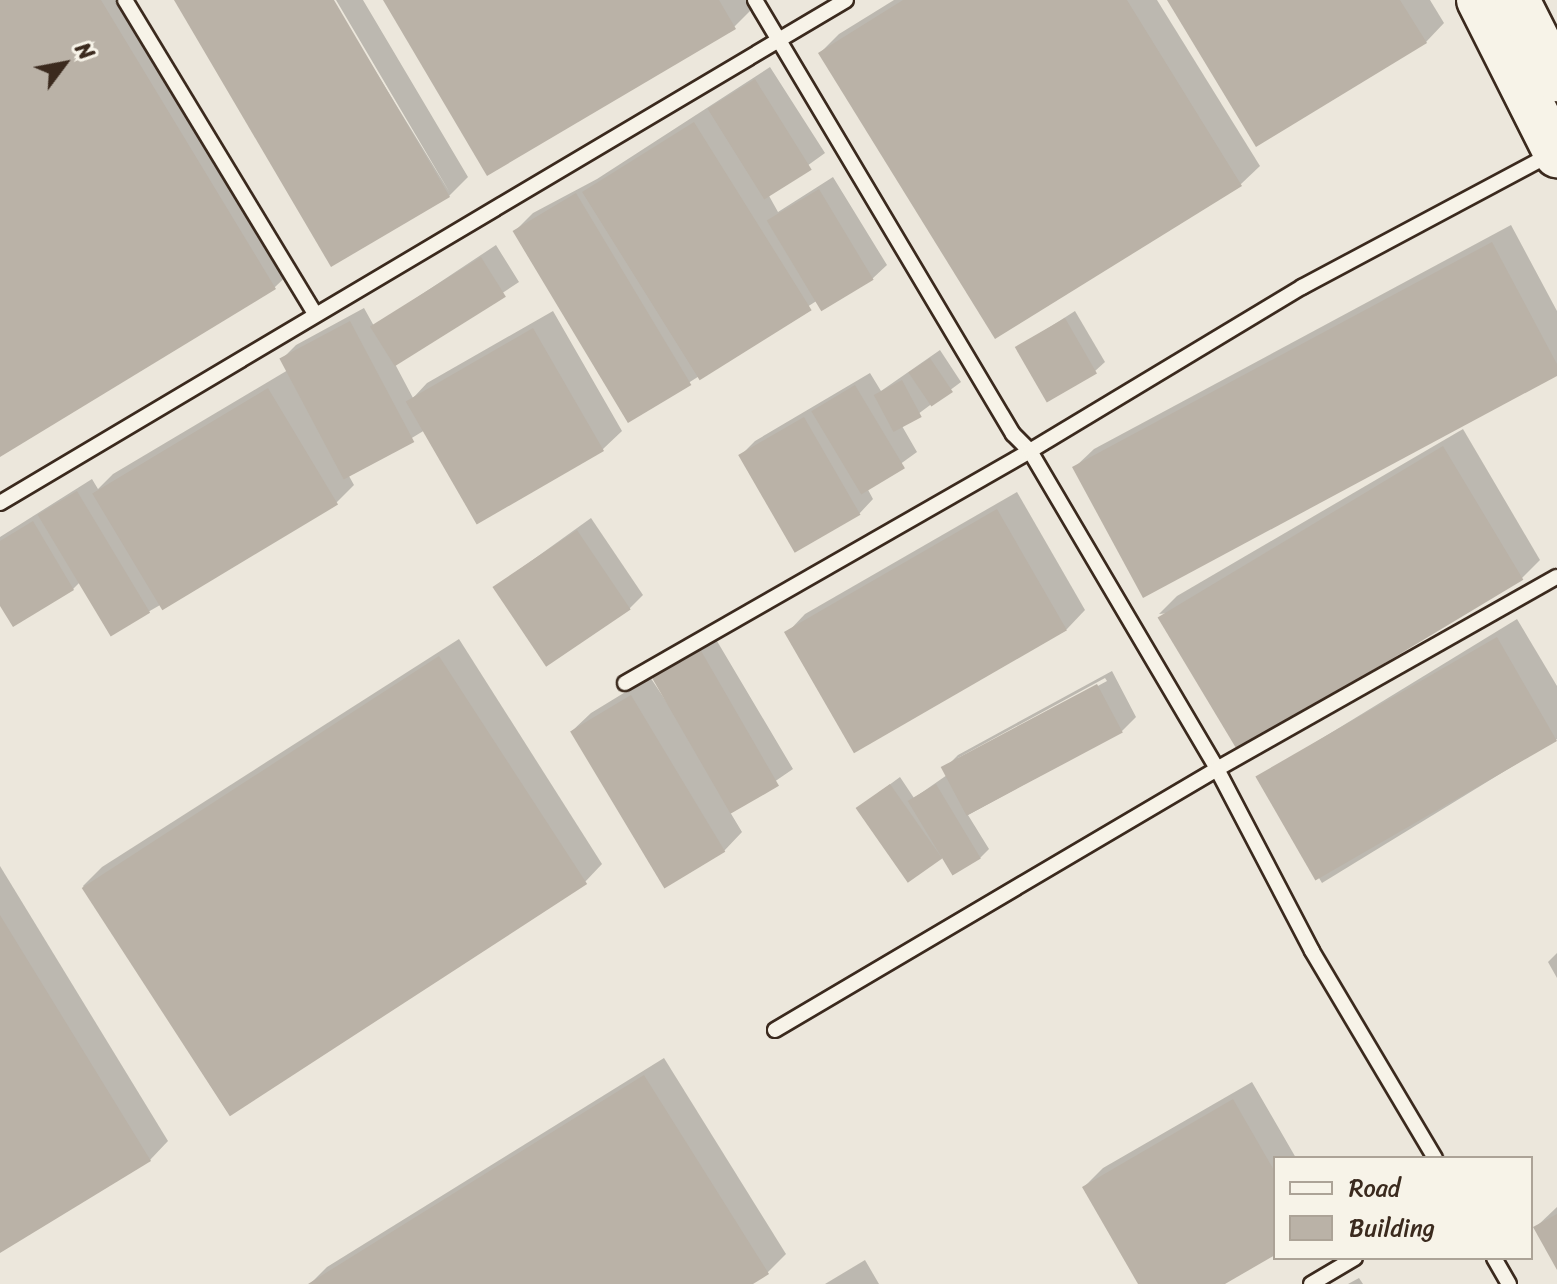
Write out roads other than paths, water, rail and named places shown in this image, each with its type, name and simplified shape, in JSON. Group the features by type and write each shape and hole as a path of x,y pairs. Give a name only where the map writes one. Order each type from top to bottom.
{"main road":[{"path":"1479,0 1556,154"},
{"path":"1517,0 1557,79"}],"lane":[{"path":"125,0 315,314"},
{"path":"755,0 1013,434 1030,451 1217,769 1312,951 1434,1156"},
{"path":"0,503 846,0"},
{"path":"625,683 1030,451 1302,287 1556,154"},
{"path":"775,1030 1217,769 1557,577"},
{"path":"1311,1284 1352,1260"},
{"path":"1495,1260 1509,1284"}]}
